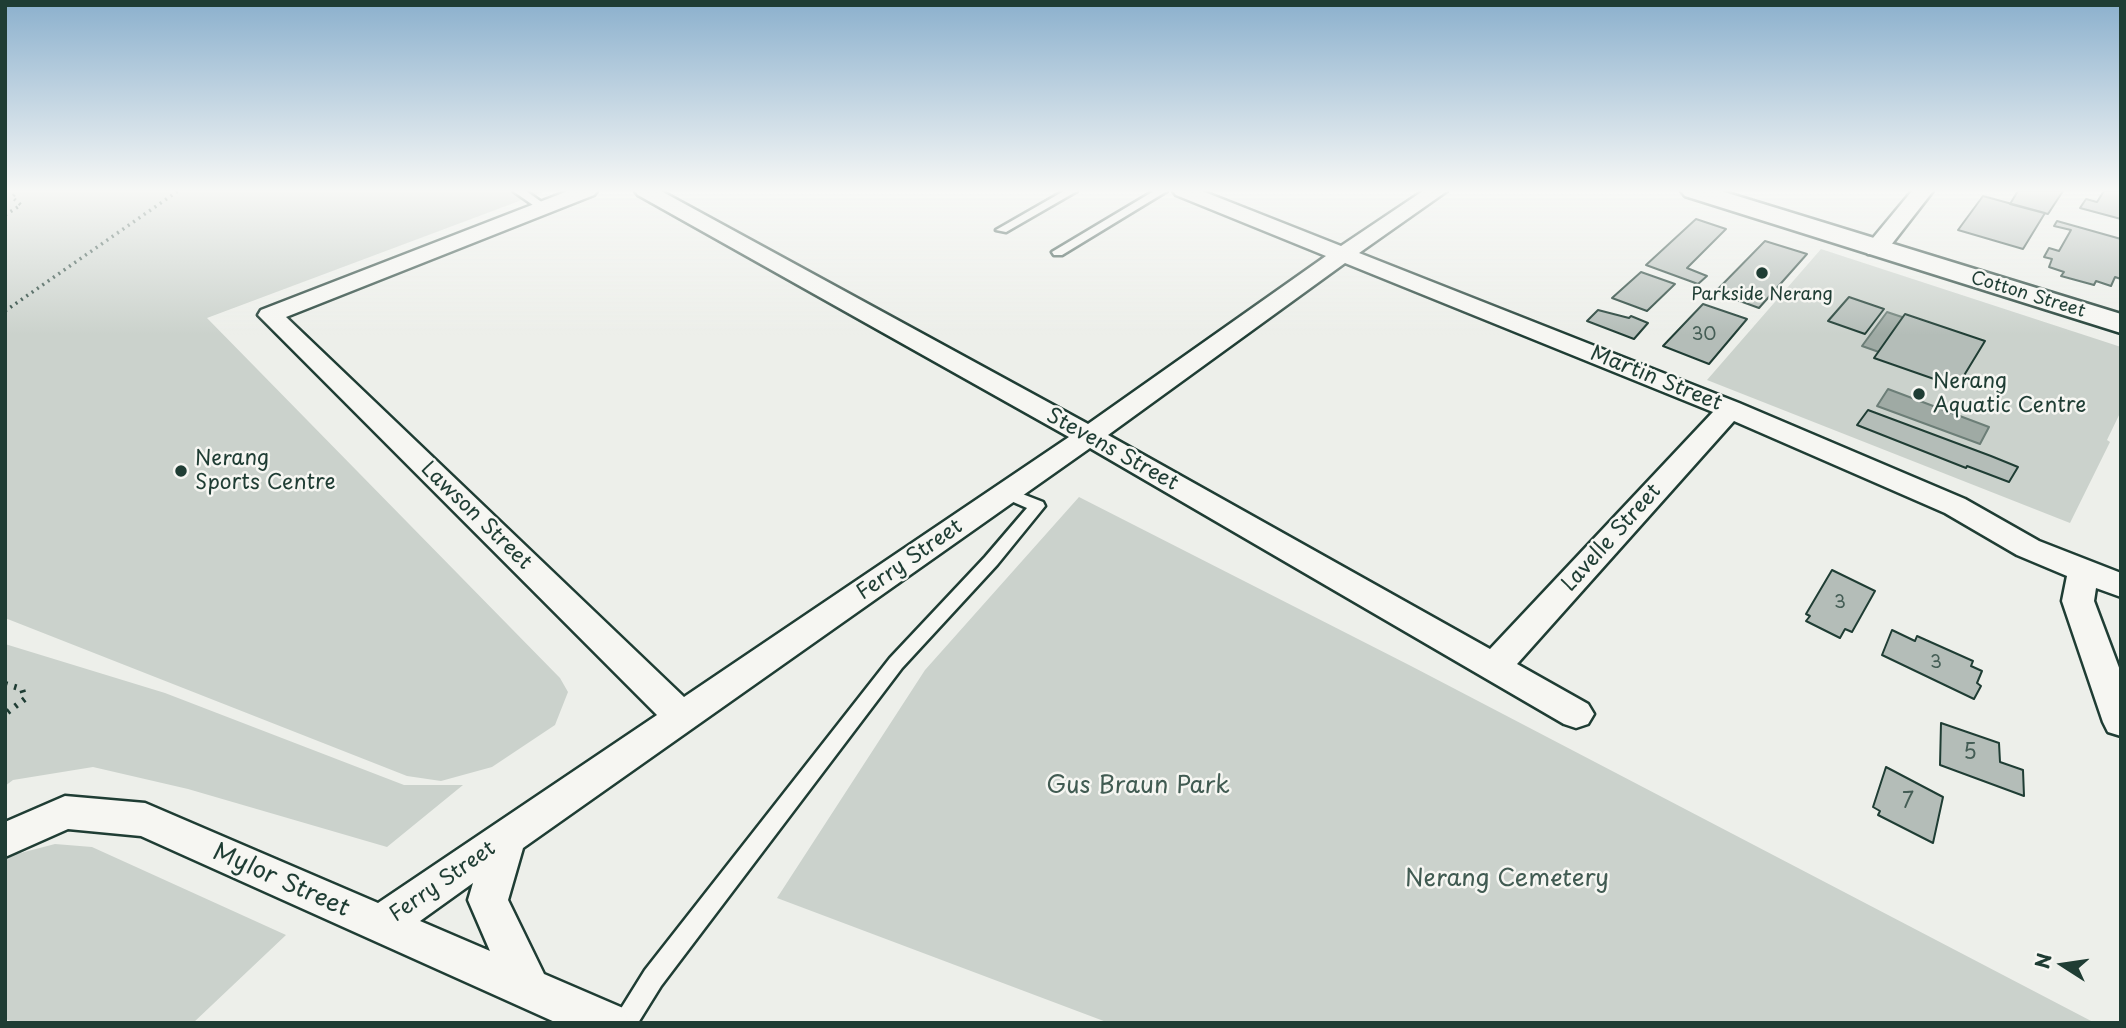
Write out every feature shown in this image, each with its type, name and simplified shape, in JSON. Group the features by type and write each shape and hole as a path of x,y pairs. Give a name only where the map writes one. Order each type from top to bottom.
{"street":[{"name":"Lawson Street","path":"465,239 270,315 682,717"},
{"name":"Stevens Street","path":"732,239 1089,436 1577,714"},
{"name":"Martin Street","path":"1302,239 1730,409 1955,506 2028,548 2121,586"},
{"name":"Ferry Street","path":"380,925 1089,436 1366,239"},
{"name":"Cotton Street","path":"1845,239 2121,324"},
{"path":"1876,249 1884,239"},
{"name":"Lavelle Street","path":"1494,667 1730,409"},
{"path":"2083,572 2078,601 2121,722"},
{"name":"Mylor Street","path":"5,839 65,812 145,820 607,1023"},
{"path":"506,839 488,900 528,989"}],"lane":[{"path":"1058,253 1082,239"},
{"path":"624,1023 670,957 896,663 991,561 1037,506 1007,492"}],"path":[{"path":"5,311 109,239"},
{"path":"5,684 22,689 25,699 5,714"}],"green space":[{"name":"Nerang Sports Centre","path":"5,239 418,239 207,318 560,678 568,692 555,725 492,767 441,781 407,776 5,618"},
{"path":"1821,249 2121,347 2121,411 2107,440 2110,442 2070,523 1707,380"},
{"name":"Gus Braun Park","path":"1079,497 1411,666 2095,1023 1109,1023 777,898 925,670"},
{"path":"5,644 165,693 404,785 463,785 387,847 188,789 93,767 13,780 5,786"},
{"path":"55,844 92,847 286,935 193,1023 17,1023 5,1019 5,857"}],"shaded area":[{"path":"1887,312 1980,343 1958,380 1862,346"},
{"path":"1888,389 1989,427 1980,444 1877,406"}],"building":[{"path":"1674,239 1716,239 1687,268 1707,276 1698,284 1646,265"},
{"path":"1989,239 2029,239 2023,249"},
{"path":"2066,239 2121,239 2121,279 2115,277 2111,286 2096,281 2094,285 2061,276 2064,272 2049,267 2052,259 2044,257 2049,248 2059,251"},
{"name":"Parkside Nerang","path":"1765,241 1807,254 1759,308 1715,292"},
{"path":"1641,272 1675,284 1647,311 1612,298"},
{"path":"1849,297 1884,309 1865,334 1828,321"},
{"path":"1703,304 1747,319 1709,364 1663,346"},
{"path":"1598,310 1629,318 1631,316 1648,323 1634,339 1587,321"},
{"path":"1905,314 1985,341 1957,387 1874,358"},
{"path":"1868,410 2018,467 2009,482 1967,466 1966,468 1857,425"},
{"path":"1832,570 1875,591 1852,632 1845,629 1840,638 1806,621 1810,616 1806,614"},
{"path":"1892,630 1915,641 1917,636 1973,661 1971,666 1982,671 1977,683 1981,686 1974,699 1882,655"},
{"path":"1941,723 1999,743 2000,762 2023,770 2024,796 1940,765"},
{"path":"1886,767 1943,797 1933,843 1878,815 1880,811 1873,807"}],"place":[{"name":"Parkside Nerang","path":"1762,273"},
{"name":"Nerang Aquatic Centre","path":"1919,394"},
{"name":"Nerang Sports Centre","path":"181,471"}],"park label":[{"name":"Nerang Cemetery","path":"1507,879"}]}
